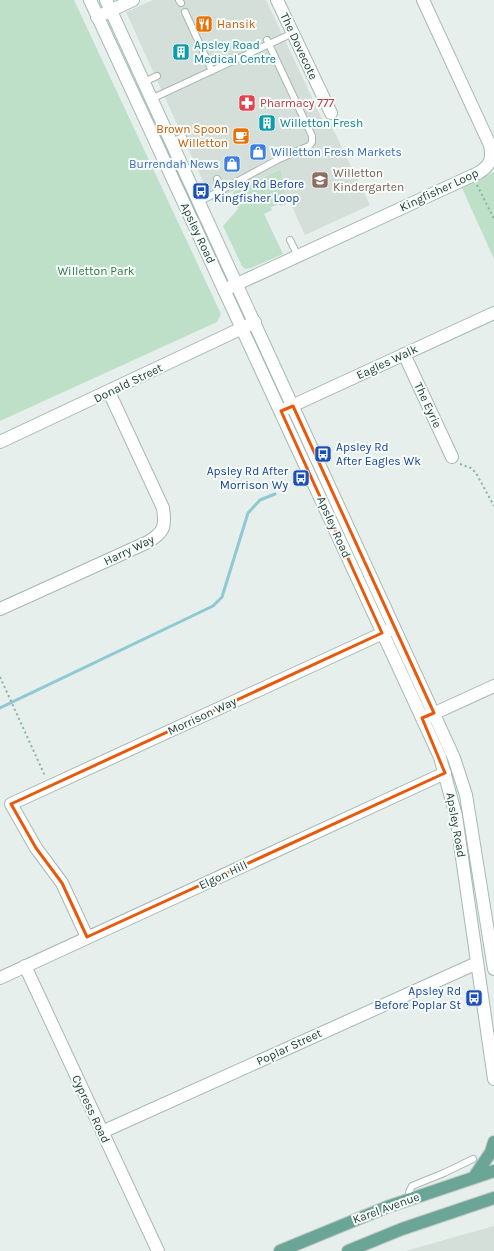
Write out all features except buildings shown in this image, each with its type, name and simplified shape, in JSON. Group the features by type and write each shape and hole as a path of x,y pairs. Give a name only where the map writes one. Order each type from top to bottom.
{"main road":[{"path":"474,1177 491,1152 494,1142"},
{"name":"Karel Avenue","path":"280,1251 341,1225 412,1198 494,1171"},
{"path":"348,1251 402,1229 494,1198"}],"street":[{"name":"Apsley Road","path":"90,0 281,411 422,718 445,772 456,816 494,1079"},
{"path":"97,17 108,5 133,0"},
{"name":"The Dovecote","path":"277,0 330,114"},
{"name":"Kingfisher Loop","path":"224,290 485,169 490,163 492,155 490,145 423,0"},
{"name":"Apsley Road","path":"108,5 454,758 466,795 494,969"},
{"name":"Eagles Walk","path":"281,411 494,313"},
{"name":"Donald Street","path":"0,442 109,392 254,322"},
{"name":"The Eyrie","path":"404,354 452,457"},
{"name":"Harry Way","path":"0,609 148,542 160,535 165,522 163,508 109,392"},
{"name":"Morrison Way","path":"87,937 62,883 5,806 394,628"},
{"path":"422,718 434,714 494,686"},
{"name":"Elgon Hill","path":"0,978 445,772"},
{"name":"Poplar Street","path":"102,1132 477,962"},
{"name":"Cypress Road","path":"25,966 158,1251"}],"lane":[{"path":"185,12 212,71"},
{"path":"151,99 201,78 268,42 293,33"},
{"path":"199,202 309,146 312,142 312,136 268,42"},
{"path":"144,82 157,76"},
{"path":"171,142 183,136"},
{"path":"218,179 223,190"},
{"path":"290,240 298,256"},
{"path":"412,1198 409,1192 412,1186 473,1159"}],"path":[{"path":"472,175 494,219"},
{"path":"452,457 462,465 471,468 476,473 494,506"},
{"path":"0,677 50,786"}],"highlighted area":[{"path":"293,406 434,713 422,718 445,773 87,937 62,883 36,848 11,804 382,633 281,411"}],"shaded area":[{"path":"153,0 266,0 323,121 330,123 370,205 305,235 290,202 286,204 281,169 212,201 126,12"},
{"path":"494,1226 494,1251 405,1251"}],"green space":[{"name":"Willetton Park","path":"0,0 74,0 221,314 217,322 0,421"},
{"path":"281,169 286,204 280,206 279,204 271,207 272,210 264,214 283,254 251,268 245,269 242,266 223,226 238,209 233,192"},
{"path":"494,172 494,259 462,188"}],"waterway":[{"path":"0,708 213,606 222,597 248,513 260,500 275,494"}],"place":[{"name":"Hansik","path":"204,24"},
{"name":"Apsley Road Medical Centre","path":"181,52"},
{"name":"Pharmacy 777","path":"247,103"},
{"name":"Willetton Fresh","path":"267,123"},
{"name":"Brown Spoon Willetton","path":"241,136"},
{"name":"Willetton Fresh Markets","path":"258,152"},
{"name":"Burrendah News","path":"232,164"},
{"name":"Willetton Kindergarten","path":"320,180"},
{"name":"Apsley Rd Before Kingfisher Loop","path":"201,191"},
{"name":"Apsley Rd After Eagles Wk","path":"323,454"},
{"name":"Apsley Rd After Morrison Wy","path":"301,478"},
{"name":"Apsley Rd Before Poplar St","path":"474,998"}]}
